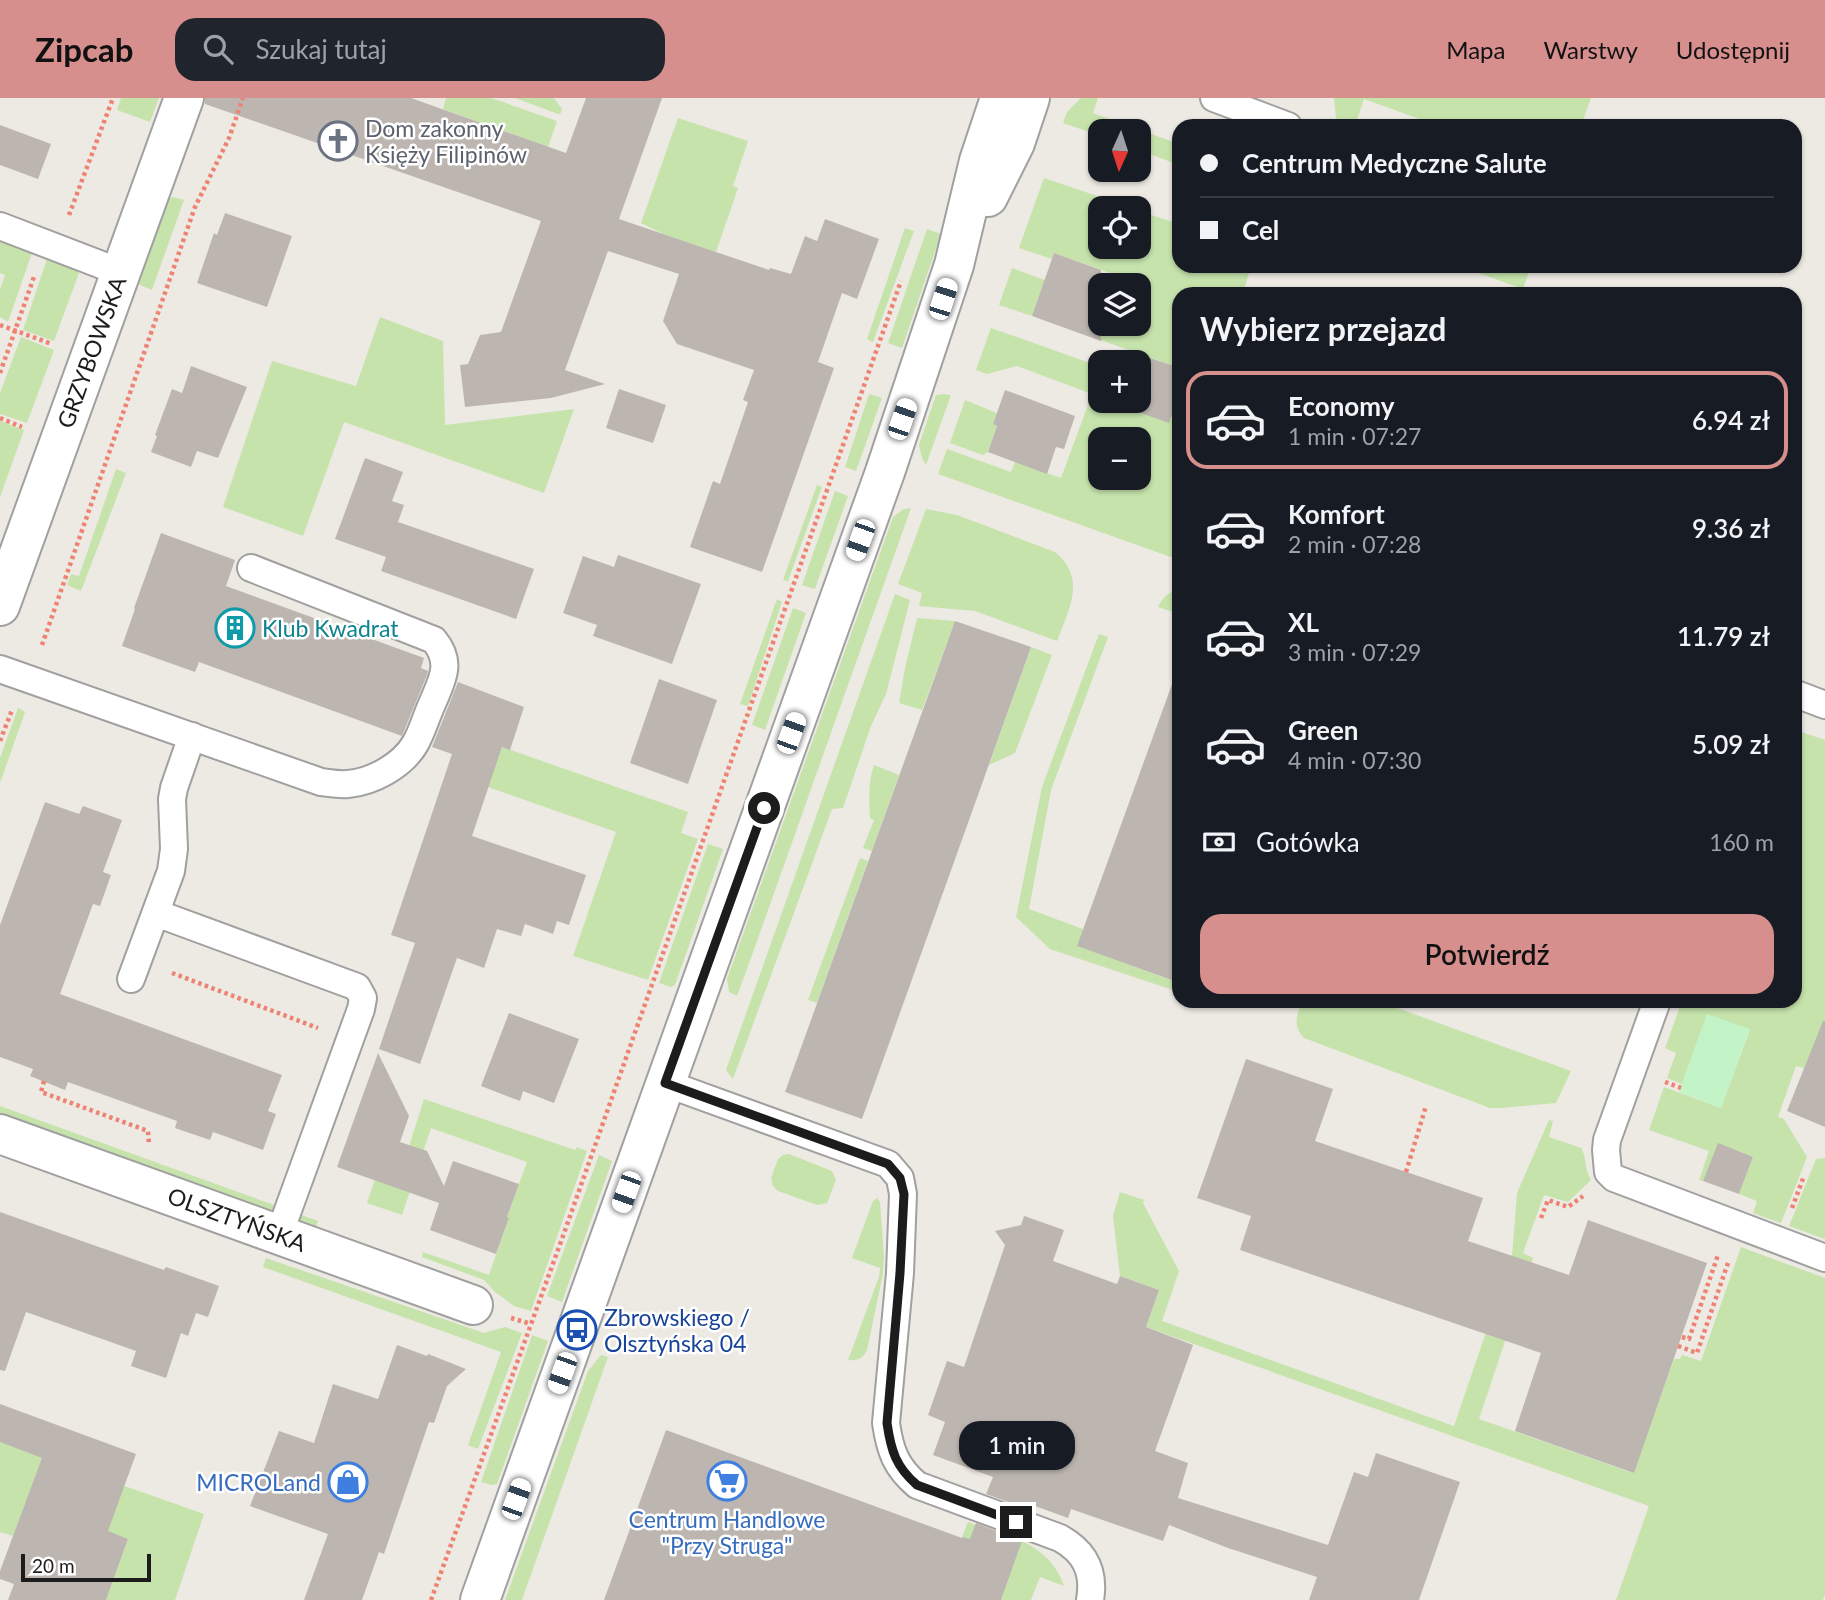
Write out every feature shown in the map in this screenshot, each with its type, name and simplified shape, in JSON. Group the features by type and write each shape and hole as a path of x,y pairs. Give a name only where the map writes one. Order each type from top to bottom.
{"street":[{"name":"GRZYBOWSKA","path":"0,606 184,98"},
{"path":"480,1600 880,485 954,265 979,162 1000,98"},
{"path":"954,265 1015,143 1030,98"},
{"name":"OLSZTYŃSKA","path":"0,1134 473,1305"}],"lane":[{"path":"1015,143 1042,98"},
{"path":"1214,98 1270,119"},
{"path":"0,226 120,272"},
{"path":"12,673 321,782 349,785 387,771 415,745 443,677 443,650 434,640 251,568"},
{"path":"1802,696 1825,705"},
{"path":"135,970 173,861 172,799 192,736"},
{"path":"156,913 357,987 363,998 279,1235"},
{"path":"1654,1008 1606,1140 1608,1172 1614,1178 1825,1258"},
{"path":"665,1083 888,1164 900,1178 904,1194 900,1273 887,1423 895,1460 905,1475 917,1485 1071,1544 1089,1566 1090,1600"}],"path":[{"path":"0,741 12,673 35,665 195,206 229,138 243,98"},
{"path":"431,1600 905,271"},
{"path":"0,325 62,347"},
{"path":"0,418 31,430"},
{"path":"135,970 350,1040"},
{"path":"1661,1081 1681,1088"},
{"path":"44,1082 41,1092 148,1131 149,1147"},
{"path":"1406,1172 1426,1107"},
{"path":"1678,1346 1697,1353 1742,1226"},
{"path":"1682,1337 1689,1339 1719,1253"},
{"path":"509,1317 531,1324"}],"green space":[{"path":"121,98 159,98 150,122 117,110"},
{"path":"446,98 491,98 557,121 548,147 443,109"},
{"path":"515,98 554,98 562,109 561,113 558,114"},
{"path":"1081,98 1098,98 1093,113 1110,119 1088,119 1088,132 1063,123 1067,112"},
{"path":"1334,98 1591,98 1584,119 1420,119 1364,99 1357,119 1336,118"},
{"path":"678,118 748,141 733,186 738,188 716,252 663,234 641,223"},
{"path":"1152,134 1172,141 1172,162 1152,155"},
{"path":"1044,178 1097,196 1088,196 1088,259 1151,259 1151,215 1172,222 1172,273 1249,273 1245,287 1172,287 1172,366 1151,358 1151,350 1129,350 1095,338 1151,336 1151,273 1110,273 1054,253 1052,259 1019,248"},
{"path":"173,197 184,200 152,290 138,283 166,199"},
{"path":"905,228 914,231 873,342 867,339"},
{"path":"927,229 941,234 902,348 888,343"},
{"path":"0,238 29,248 32,253 8,322 0,317 0,289 5,275 0,273"},
{"path":"49,253 73,265 79,273 54,341 23,330"},
{"path":"1012,268 1045,280 1032,316 999,305"},
{"path":"1478,273 1529,273 1524,287"},
{"path":"380,317 443,341 445,425 574,409 544,493 344,422 303,536 223,507 272,361 356,386"},
{"path":"991,328 1088,362 1088,393 1017,366 987,374 976,370"},
{"path":"21,337 54,350 27,423 0,414 0,393"},
{"path":"1172,393 1172,558 938,474 947,449 1011,472 1015,462 1061,478 1088,405 1088,413 1151,413 1151,398"},
{"path":"869,394 882,398 856,471 845,467"},
{"path":"936,395 951,395 926,465 919,445"},
{"path":"965,400 997,413 993,424 997,426 988,452 983,455 950,443"},
{"path":"0,421 24,430 0,497"},
{"path":"116,469 126,473 81,591 67,585 71,574 79,576"},
{"path":"817,485 822,487 788,581 783,580"},
{"path":"835,491 848,496 815,589 802,585"},
{"path":"911,508 737,996 729,992 727,979 893,517 904,509"},
{"path":"926,509 957,515 1055,552 1065,562 1073,583 1072,594 1057,641 975,611 919,606 922,593 898,584"},
{"path":"1172,592 1172,612 1158,607"},
{"path":"895,594 910,600 886,694 871,726 843,808 832,809 733,1079 726,1070"},
{"path":"777,599 782,602 748,706 740,704"},
{"path":"793,608 806,613 765,730 752,725"},
{"path":"917,618 955,621 922,710 899,703"},
{"path":"1099,634 1108,637 1051,790 1029,909 1083,929 1078,946 1172,980 1172,990 1050,949 1016,917 1042,787"},
{"path":"1031,647 1052,655 1015,753 989,765"},
{"path":"18,708 25,712 0,783 0,758"},
{"path":"1802,732 1825,740 1825,1058 1804,1068 1796,1066 1778,1117 1784,1119 1807,1157 1781,1223 1753,1213 1757,1201 1739,1194 1753,1157 1718,1144 1703,1181 1699,1180 1709,1151 1649,1130 1664,1087 1721,1108 1750,1030 1707,1015 1682,1084 1667,1078 1676,1053 1665,1048 1679,1008 1802,1008"},
{"path":"502,747 688,812 681,833 698,839 648,980 573,956 616,832 488,787"},
{"path":"874,765 899,775 872,851 863,848 874,820 870,818 869,797"},
{"path":"708,844 723,849 675,985 671,987 659,983"},
{"path":"860,858 868,861 817,1003 808,1000"},
{"path":"1300,1008 1397,1008 1571,1071 1556,1103 1490,1108 1304,1038 1298,1029"},
{"path":"1707,1014 1750,1029 1721,1108 1679,1092"},
{"path":"424,1099 575,1150 577,1147 587,1151 531,1311 514,1306 484,1280 422,1257 423,1252 489,1275 527,1162 431,1128 402,1215 367,1203 386,1146 407,1153"},
{"path":"0,1106 318,1221 315,1229 0,1115"},
{"path":"1549,1120 1553,1121 1549,1137 1581,1148 1591,1180 1568,1202 1544,1195 1523,1253 1533,1258 1479,1419 1633,1473 1674,1359 1680,1359 1682,1355 1701,1361 1741,1247 1825,1278 1823,1600 1616,1600 1649,1506 1146,1327 1159,1290 1120,1276 1113,1216 1120,1192 1144,1200 1143,1203 1179,1271 1162,1321 1454,1426 1512,1256 1517,1193"},
{"path":"789,1154 832,1171 836,1180 827,1203 817,1205 778,1191 773,1186 771,1178 778,1159"},
{"path":"599,1155 612,1161 562,1302 547,1296"},
{"path":"1825,1158 1825,1239 1789,1226 1816,1159"},
{"path":"877,1198 880,1202 883,1274 867,1350 860,1358 848,1360 879,1277 880,1268 852,1258 873,1201"},
{"path":"266,1258 484,1333 505,1327 522,1333 478,1449 468,1445 501,1352 263,1267"},
{"path":"532,1335 548,1341 497,1484 481,1482"},
{"path":"601,1355 608,1357 522,1600 505,1600 588,1371"},
{"path":"0,1442 204,1514 175,1600 106,1600 128,1539 26,1501 13,1536 0,1532"},
{"path":"968,1522 1012,1537 1037,1550 1057,1571 1064,1586 1040,1577 1031,1600 1001,1600 1016,1557 962,1537"}],"building":[{"path":"205,98 411,98 566,153 586,98 662,98 619,219 769,270 770,268 791,274 805,236 817,241 825,219 879,239 857,299 842,293 818,362 834,368 762,572 690,547 713,481 720,484 748,402 743,400 754,370 677,344 663,321 679,274 608,251 565,370 605,384 551,398 465,407 460,365 468,364 480,335 501,332 541,221 205,104"},
{"path":"0,125 51,144 38,179 0,165"},
{"path":"225,213 292,236 267,307 197,283 214,233 217,235"},
{"path":"1054,253 1101,270 1101,273 1088,273 1088,336 1101,336 1101,341 1032,316"},
{"path":"1151,358 1172,365 1172,414 1169,423 1141,413 1151,413"},
{"path":"191,366 247,387 218,458 197,451 191,467 151,452 172,389 182,393"},
{"path":"619,389 666,405 653,443 606,428"},
{"path":"1005,390 1075,416 1064,449 1056,447 1047,474 988,452 997,426 993,424"},
{"path":"365,458 403,472 392,501 404,505 398,522 534,569 516,619 381,571 386,557 335,539"},
{"name":"Klub Kwadrat","path":"161,533 235,560 226,586 424,658 421,668 428,671 427,675 402,736 199,662 195,672 122,646"},
{"path":"618,555 701,584 672,664 593,636 597,625 563,613 583,556 614,567"},
{"path":"955,621 1031,647 862,1119 785,1092"},
{"path":"659,679 717,700 688,784 630,763"},
{"path":"458,682 524,707 510,750 502,747 472,836 586,875 569,925 557,921 553,934 525,924 521,936 497,929 484,968 457,958 420,1064 379,1049 415,943 391,935 452,754 432,747"},
{"path":"1172,684 1172,980 1077,946"},
{"path":"45,802 79,814 83,806 122,820 103,872 111,875 100,906 93,904 60,994 282,1075 268,1111 276,1114 263,1150 213,1132 210,1140 175,1128 177,1121 68,1082 65,1090 30,1076 33,1069 0,1057 0,925"},
{"path":"509,1013 579,1039 554,1103 523,1091 520,1101 481,1086"},
{"path":"1825,1021 1825,1127 1787,1111"},
{"path":"378,1053 409,1116 400,1142 427,1151 444,1186 453,1161 519,1184 496,1254 430,1230 439,1203 337,1167"},
{"path":"1246,1059 1333,1089 1315,1141 1483,1198 1468,1241 1569,1275 1588,1220 1707,1263 1634,1473 1515,1431 1541,1353 1240,1250 1251,1216 1197,1198"},
{"path":"1718,1143 1753,1157 1739,1194 1703,1181"},
{"path":"0,1212 164,1270 166,1267 219,1286 208,1317 196,1313 188,1336 181,1333 166,1378 131,1366 136,1351 26,1312 5,1371 0,1370"},
{"path":"1024,1216 1064,1230 1053,1261 1117,1284 1120,1276 1159,1290 1146,1327 1193,1345 1155,1451 1188,1463 1178,1498 1328,1545 1354,1472 1368,1477 1376,1453 1460,1482 1419,1600 1309,1600 1317,1577 1228,1548 1169,1525 1163,1541 1071,1509 1068,1518 1035,1506 1033,1511 986,1494 993,1477 933,1455 945,1422 928,1415 947,1361 964,1367 1005,1245 995,1231 1021,1225"},
{"path":"397,1345 466,1369 447,1386 434,1423 429,1422 384,1554 379,1552 362,1600 304,1600 328,1534 250,1506 279,1431 314,1443 333,1384 378,1399"},
{"path":"0,1404 136,1454 108,1531 128,1539 106,1600 8,1600 14,1584 0,1579 0,1571 42,1458 0,1442"},
{"name":"Centrum Handlowe \"Przy Struga\"","path":"666,1430 962,1538 970,1539 976,1523 1022,1541 1001,1600 604,1600"}],"place":[{"name":"Dom zakonny Księży Filipinów","path":"338,141"},
{"name":"Klub Kwadrat","path":"235,628"},
{"name":"Zbrowskiego / Olsztyńska 04","path":"577,1330"},
{"name":"Centrum Handlowe \"Przy Struga\"","path":"727,1481"},
{"name":"MICROLand","path":"348,1482"}],"route":[{"path":"764,808 665,1083 888,1164 900,1178 904,1194 900,1273 887,1423 895,1460 905,1475 917,1485 1016,1522"}]}
